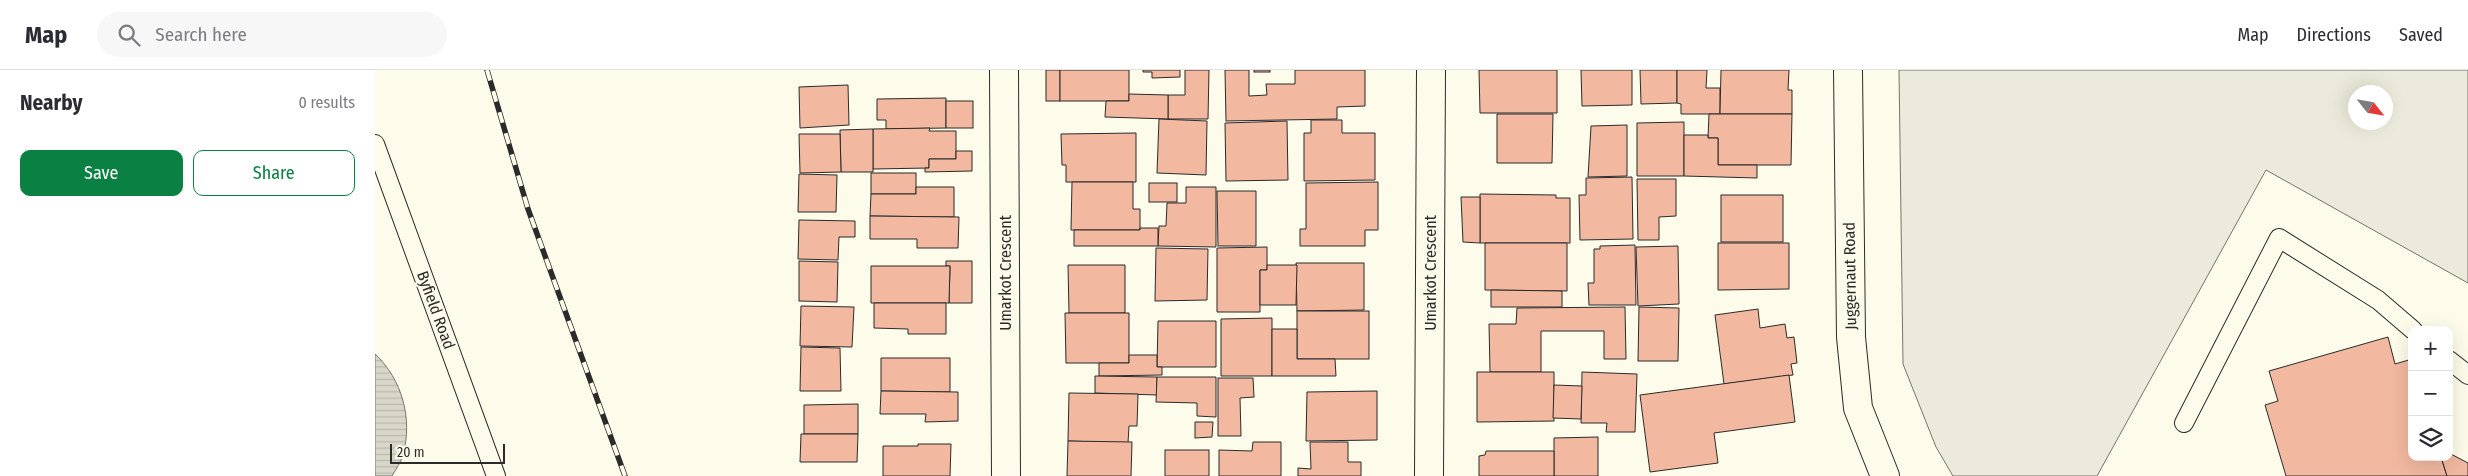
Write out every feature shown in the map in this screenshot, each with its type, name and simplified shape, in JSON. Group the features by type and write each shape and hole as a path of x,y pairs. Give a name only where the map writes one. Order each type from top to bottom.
{"street":[{"name":"Umarkot Crescent","path":"1004,70 1006,476"},
{"name":"Umarkot Crescent","path":"1429,476 1431,70"},
{"name":"Juggernaut Road","path":"1848,70 1851,337 1859,408 1885,476"}],"lane":[{"name":"Byfield Road","path":"375,144 496,476"},
{"path":"2184,423 2279,238 2378,300 2408,326"},
{"path":"2453,363 2468,375"}],"shaded area":[{"path":"1899,70 2468,70 2468,283 2266,170 2097,476 1953,476 1936,447 1903,364"},
{"path":"375,354 392,375 403,400 406,414 407,428 403,455 392,476 375,476"}],"building":[{"path":"1046,70 1060,70 1060,101 1046,101"},
{"path":"1060,70 1129,70 1129,101 1060,101"},
{"path":"1143,70 1180,70 1180,77 1152,78 1152,72 1143,72"},
{"path":"1185,70 1209,70 1208,119 1168,119 1168,95 1185,95"},
{"path":"1225,70 1249,70 1249,96 1267,95 1266,84 1295,84 1295,70 1365,70 1365,106 1337,107 1337,119 1226,121"},
{"path":"1254,70 1270,70 1270,72 1254,72"},
{"path":"1479,70 1557,70 1557,113 1480,113"},
{"path":"1581,70 1632,70 1632,105 1582,106"},
{"path":"1640,70 1677,70 1677,103 1641,104"},
{"path":"1677,70 1707,70 1706,88 1720,88 1720,114 1681,114 1681,104 1677,103"},
{"path":"1721,70 1789,70 1788,90 1792,90 1792,114 1720,114"},
{"path":"848,85 849,125 800,128 799,87"},
{"path":"1129,94 1168,95 1168,119 1105,117 1106,101 1129,101"},
{"path":"946,98 946,128 886,129 886,120 877,120 877,99"},
{"path":"946,101 973,101 973,128 946,128"},
{"path":"1497,114 1553,114 1552,163 1497,163"},
{"path":"1709,114 1792,114 1791,165 1718,165 1718,138 1708,138"},
{"path":"1159,119 1207,121 1206,175 1157,173"},
{"path":"1311,120 1342,120 1342,133 1375,133 1375,180 1304,181 1304,133 1311,133"},
{"path":"1287,121 1288,180 1226,181 1225,123"},
{"path":"1684,122 1684,176 1637,176 1637,123"},
{"path":"1627,125 1627,176 1588,177 1591,126"},
{"path":"930,128 929,131 956,131 956,159 929,159 929,168 873,169 873,129"},
{"path":"873,129 873,172 841,172 840,130"},
{"path":"1136,133 1136,182 1066,182 1066,165 1062,165 1061,134"},
{"path":"799,134 840,134 841,172 800,173"},
{"path":"1684,135 1708,135 1708,138 1718,138 1718,165 1757,165 1757,178 1684,176"},
{"path":"956,151 972,151 972,171 925,172 925,168 929,168 929,159 956,159"},
{"path":"871,173 916,173 916,194 871,194"},
{"path":"799,174 837,175 836,212 798,212"},
{"path":"1632,177 1633,239 1580,240 1579,195 1586,195 1586,178"},
{"path":"1637,179 1676,179 1676,216 1659,217 1659,240 1638,240"},
{"path":"1072,182 1133,182 1133,209 1140,209 1140,230 1071,230"},
{"path":"1378,182 1378,230 1365,230 1365,246 1300,246 1300,229 1306,229 1306,183"},
{"path":"1149,183 1177,183 1177,202 1149,202"},
{"path":"916,187 954,187 954,217 870,216 871,194 916,194"},
{"path":"1186,187 1216,187 1216,247 1158,246 1159,226 1166,226 1167,203 1186,203"},
{"path":"1217,191 1256,191 1256,246 1218,246"},
{"path":"1480,194 1556,195 1556,198 1570,198 1570,243 1480,243"},
{"path":"1721,195 1783,195 1783,242 1721,242"},
{"path":"1461,197 1480,197 1480,243 1463,242"},
{"path":"870,216 959,217 958,248 917,248 917,239 870,239"},
{"path":"799,220 855,221 855,237 839,237 838,260 798,259"},
{"path":"1140,228 1158,228 1158,246 1074,246 1074,230 1140,230"},
{"path":"1485,243 1567,243 1567,291 1485,290"},
{"path":"1718,243 1789,243 1789,289 1718,290"},
{"path":"1635,245 1636,305 1589,305 1588,283 1594,283 1594,249 1600,249 1600,246"},
{"path":"1678,246 1679,304 1638,306 1636,247"},
{"path":"1267,247 1267,270 1260,270 1260,312 1217,312 1217,248"},
{"path":"1156,248 1208,249 1207,300 1155,301"},
{"path":"799,261 838,262 837,302 799,301"},
{"path":"946,261 972,261 972,303 949,303 950,266 946,266"},
{"path":"1296,263 1364,263 1364,310 1297,311"},
{"path":"1068,265 1125,265 1125,313 1069,313"},
{"path":"1267,265 1297,265 1296,305 1260,305 1260,270 1267,270"},
{"path":"871,266 950,266 949,303 871,303"},
{"path":"1491,290 1562,291 1562,307 1491,307"},
{"path":"874,303 946,303 946,334 908,334 908,329 874,328"},
{"path":"801,306 854,307 852,347 800,346"},
{"path":"1625,307 1626,359 1604,359 1604,331 1541,331 1541,372 1490,372 1489,324 1516,324 1517,308"},
{"path":"1639,307 1679,308 1678,361 1638,361"},
{"path":"1758,309 1760,328 1785,324 1787,338 1794,337 1797,363 1791,364 1793,375 1724,384 1715,315"},
{"path":"1297,311 1369,311 1369,359 1297,359"},
{"path":"1065,313 1129,313 1129,363 1066,363"},
{"path":"1272,318 1272,376 1221,376 1221,319"},
{"path":"1158,321 1216,321 1216,367 1157,367"},
{"path":"1272,329 1297,329 1297,359 1335,359 1336,376 1272,376"},
{"path":"2388,337 2395,364 2408,360 2408,461 2442,461 2447,476 2286,476 2265,405 2278,401 2269,371"},
{"path":"801,347 840,348 841,391 800,391"},
{"path":"1129,355 1157,355 1157,367 1162,367 1162,375 1099,376 1099,363 1129,363"},
{"path":"881,358 950,358 950,392 881,391"},
{"path":"1477,372 1554,372 1554,421 1477,422"},
{"path":"1582,372 1637,374 1635,432 1606,432 1607,423 1581,423"},
{"path":"1789,375 1795,422 1714,433 1718,463 1650,472 1640,395"},
{"path":"1095,376 1157,377 1157,395 1095,393"},
{"path":"1157,377 1216,377 1216,417 1197,416 1197,403 1156,402"},
{"path":"1218,378 1253,378 1254,397 1240,398 1241,436 1218,436"},
{"path":"1554,385 1582,386 1581,419 1553,418"},
{"path":"881,391 958,392 958,421 925,422 926,414 880,414"},
{"path":"1377,391 1377,440 1306,441 1307,392"},
{"path":"1069,393 1138,394 1137,426 1129,426 1128,443 1068,441"},
{"path":"858,404 858,434 804,434 804,405"},
{"path":"1195,422 1213,422 1212,437 1195,438"},
{"path":"801,434 858,434 857,462 800,462"},
{"path":"1598,437 1598,476 1554,476 1554,438"},
{"path":"1068,441 1132,442 1131,476 1067,476"},
{"path":"1253,442 1281,442 1281,476 1219,476 1219,450 1252,451"},
{"path":"1310,442 1348,442 1348,462 1361,462 1361,476 1298,476 1298,468 1311,469"},
{"path":"918,444 951,444 950,476 883,476 883,446 918,446"},
{"path":"1165,450 1209,450 1209,476 1165,476"},
{"path":"1486,451 1554,451 1554,476 1479,476 1479,456 1485,455"},
{"path":"2453,455 2468,463 2468,476 2447,476 2442,461 2453,461"}],"railway":[{"path":"487,70 528,209 625,476"}]}
